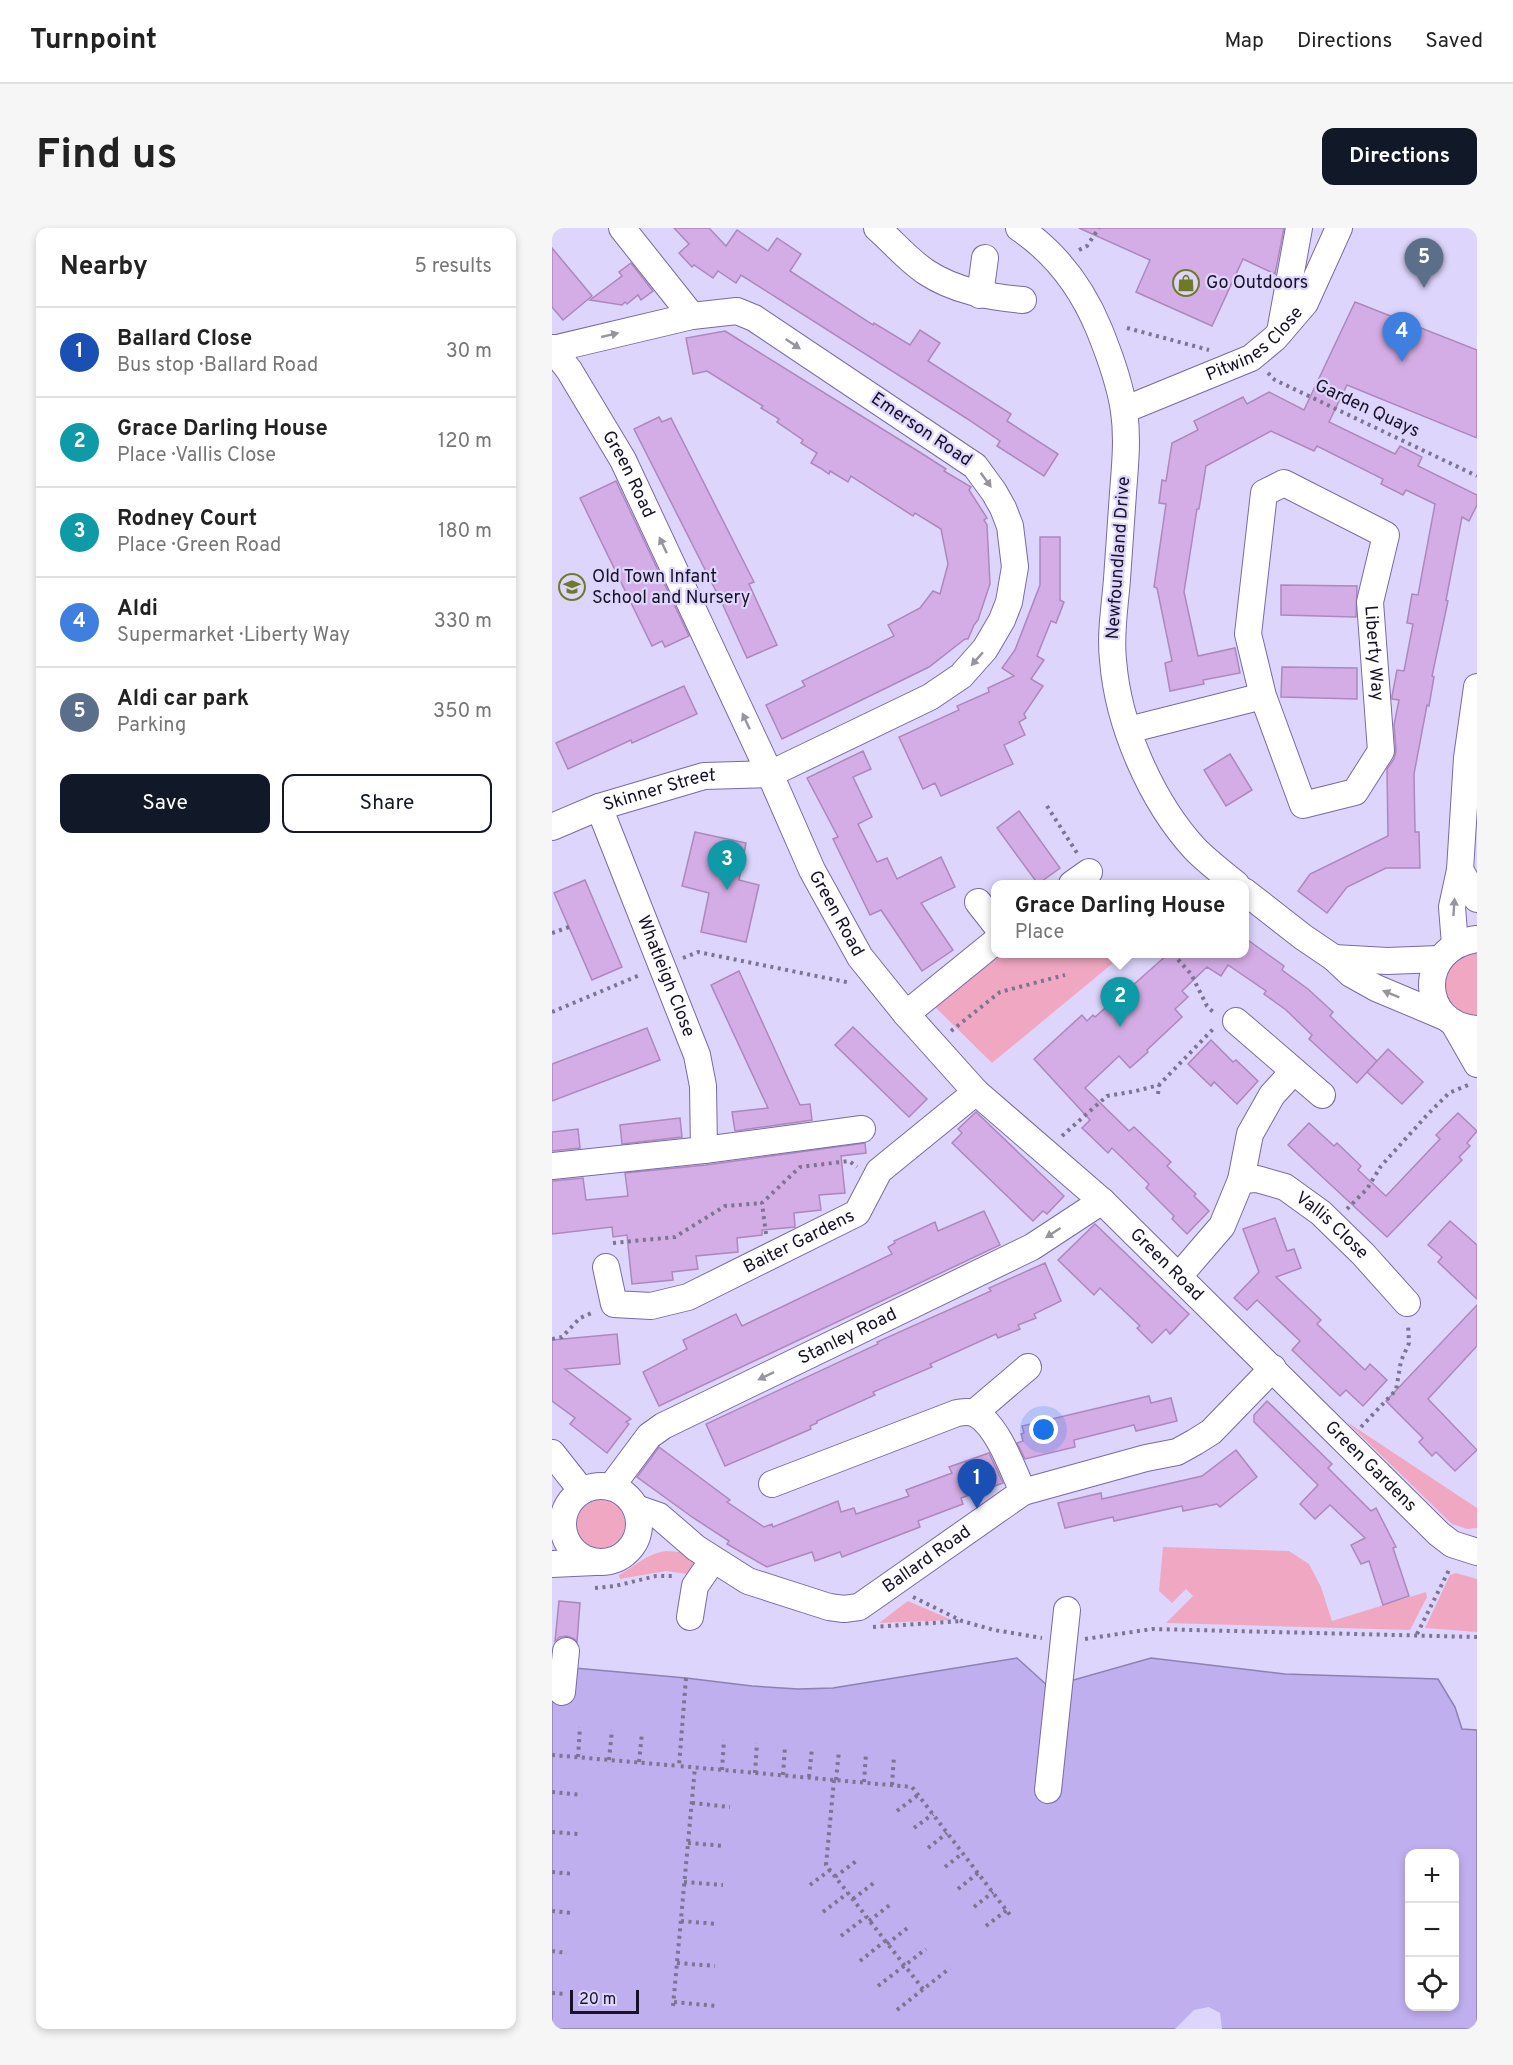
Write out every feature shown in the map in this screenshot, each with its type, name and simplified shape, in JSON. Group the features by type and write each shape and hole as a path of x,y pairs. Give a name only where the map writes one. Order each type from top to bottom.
{"street":[{"path":"622,228 692,316"},
{"path":"878,228 925,271 953,286 980,295 1023,300"},
{"name":"Newfoundland Drive","path":"1019,228 1037,240 1058,261 1088,304 1113,362 1124,410 1127,445 1112,660 1128,730 1138,757 1172,819 1194,847 1230,880"},
{"path":"1280,332 1299,228"},
{"name":"Pitwines Close","path":"1124,410 1251,358 1280,332 1305,303 1339,228"},
{"path":"980,295 985,258"},
{"name":"Emerson Road","path":"552,349 692,316 736,312 754,318 964,458 979,471 994,492 1010,526 1015,567 1009,602 1002,620 985,649 961,676 930,697 770,774"},
{"name":"Green Road","path":"552,349 569,370 623,460 770,774 812,870 860,957 906,1014 976,1092 1102,1201 1273,1368"},
{"name":"Liberty Way","path":"1284,483 1386,535 1370,602 1381,751 1355,792 1302,806 1263,696 1248,634 1264,493 1284,483"},
{"path":"1477,687 1467,758 1460,870 1452,907 1457,948 1432,978 1434,999 1477,1064"},
{"path":"1128,730 1263,696"},
{"name":"Skinner Street","path":"552,827 598,807 704,776 770,774"},
{"name":"Whatleigh Close","path":"598,807 697,1055 703,1086 704,1150"},
{"path":"1460,870 1477,899"},
{"path":"1249,894 1334,958 1351,974 1376,988 1463,1027 1477,1029"},
{"path":"978,902 991,919"},
{"path":"906,1014 991,945"},
{"path":"1334,958 1387,962 1457,948"},
{"path":"1236,1021 1322,1095"},
{"path":"1179,1276 1222,1226 1241,1180 1250,1134 1272,1095 1293,1071"},
{"name":"Baiter Gardens","path":"614,1304 651,1306 688,1297 857,1213 879,1171 976,1092"},
{"path":"552,1166 704,1150 862,1129"},
{"name":"Vallis Close","path":"1241,1180 1257,1179 1286,1187 1321,1213 1363,1254 1407,1303"},
{"name":"Stanley Road","path":"611,1487 649,1436 663,1426 1032,1247 1102,1201"},
{"path":"606,1267 614,1304"},
{"path":"974,1413 1028,1366"},
{"name":"Green Gardens","path":"1273,1368 1439,1534 1452,1544 1477,1552"},
{"name":"Ballard Road","path":"636,1508 659,1516 704,1554 748,1581 828,1607 844,1609 859,1607 891,1587 1023,1492 1146,1458 1177,1452 1210,1432 1273,1368"},
{"path":"772,1484 967,1411 974,1413 993,1430 1023,1492"},
{"path":"552,1453 575,1497"},
{"path":"552,1522 575,1497 591,1487 611,1487 628,1497 636,1508 639,1525 635,1540 623,1554 613,1560 552,1563"},
{"path":"575,1497 564,1513 562,1525 565,1536 570,1547 579,1555 601,1562"},
{"name":"Ballard Road","path":"635,1540 663,1540 704,1554"},
{"path":"690,1617 695,1586 704,1554"},
{"path":"1048,1790 1067,1610"},
{"path":"562,1692 566,1651"}],"path":[{"path":"1074,254 1087,246 1099,228"},
{"path":"1123,324 1128,330 1213,351"},
{"name":"Garden Quays","path":"1251,358 1275,380 1477,476"},
{"path":"1047,806 1080,878"},
{"path":"552,933 569,927"},
{"path":"552,1012 698,952 852,983 871,971"},
{"path":"1045,1152 1107,1096 1159,1085 1221,1020 1207,1006 1191,974 1177,958"},
{"path":"934,1044 1000,992 1065,975"},
{"path":"1332,1224 1368,1189 1381,1166 1449,1093 1477,1082"},
{"path":"1158,1094 1159,1085"},
{"path":"606,1267 602,1244 675,1237 725,1206 762,1203 800,1167 849,1161 874,1180"},
{"path":"762,1203 769,1257"},
{"path":"1347,1442 1396,1390 1401,1361 1409,1343 1407,1303"},
{"path":"552,1339 562,1337 580,1318 614,1304"},
{"path":"1417,1634 1450,1566"},
{"path":"891,1587 962,1621 1022,1635 1064,1639 1090,1639 1152,1629 1477,1637"},
{"path":"679,1766 686,1678"},
{"path":"578,1757 580,1727"},
{"path":"609,1760 612,1730"},
{"path":"639,1762 642,1733"},
{"path":"722,1770 724,1740"},
{"path":"754,1773 757,1743"},
{"path":"783,1775 785,1747"},
{"path":"809,1777 812,1748"},
{"path":"839,1751 826,1865 923,1989"},
{"path":"864,1782 866,1753"},
{"path":"552,1755 912,1787 1010,1915"},
{"path":"892,1785 894,1756"},
{"path":"695,1767 673,2004 716,2006"},
{"path":"552,1792 582,1795"},
{"path":"897,1811 918,1795"},
{"path":"692,1803 730,1807"},
{"path":"914,1828 933,1814"},
{"path":"552,1832 578,1834"},
{"path":"928,1848 947,1833"},
{"path":"688,1843 725,1846"},
{"path":"945,1867 963,1853"},
{"path":"835,1877 859,1859"},
{"path":"810,1886 830,1870"},
{"path":"552,1872 574,1874"},
{"path":"958,1889 978,1873"},
{"path":"684,1882 723,1886"},
{"path":"853,1899 875,1882"},
{"path":"974,1907 993,1892"},
{"path":"823,1912 848,1893"},
{"path":"869,1921 891,1904"},
{"path":"986,1926 1007,1910"},
{"path":"552,1911 571,1913"},
{"path":"841,1936 866,1917"},
{"path":"681,1921 717,1924"},
{"path":"860,1961 910,1926"},
{"path":"878,1986 926,1949"},
{"path":"552,1951 567,1953"},
{"path":"677,1962 715,1966"},
{"path":"897,2010 950,1968"},
{"path":"552,1993 567,1994"}],"shaded area":[{"path":"1477,950 1477,1017 1462,1013 1452,1006 1446,994 1445,979 1449,964 1460,956"},
{"path":"998,958 1119,958 992,1063 933,1005"},
{"path":"1347,1422 1477,1508 1477,1528 1467,1529 1452,1524"},
{"path":"596,1500 606,1500 621,1510 625,1524 624,1533 615,1544 606,1548 596,1548 581,1538 577,1529 577,1519 587,1504"},
{"path":"1163,1547 1289,1551 1309,1564 1321,1587 1332,1621 1426,1592 1427,1597 1410,1630 1166,1623 1193,1596 1186,1589 1172,1603 1159,1591"},
{"path":"667,1551 680,1552 697,1564 694,1575 666,1571 620,1579 619,1575 642,1560 653,1554"},
{"path":"1456,1573 1477,1579 1477,1632 1425,1628 1450,1575"},
{"path":"908,1601 952,1620 879,1623"},
{"path":"1017,1658 1049,1687 1151,1658 1285,1674 1438,1679 1455,1707 1462,1729 1477,1730 1477,2029 552,2029 552,1666 798,1689 833,1688"}],"pier":[{"path":"1209,2007 1220,2013 1222,2029 1175,2029 1194,2010"}],"building":[{"path":"674,228 709,228 726,246 737,230 768,251 777,238 801,254 790,271 873,325 874,323 910,345 920,330 940,343 928,361 1011,414 1007,421 1058,454 1044,476 997,446 1000,441 966,418 741,275 736,283 718,271 713,278 694,265 692,267 679,253 689,244"},
{"name":"Go Outdoors","path":"1079,228 1284,228 1275,274 1243,259 1212,326 1136,292 1150,260"},
{"path":"552,248 592,296 563,320 552,307"},
{"path":"631,263 653,291 641,300 638,295 627,304 625,302 622,305 590,300 622,276 619,272"},
{"path":"1355,302 1477,350 1477,438 1347,385 1329,422 1395,454 1400,446 1422,457 1418,466 1477,495 1477,505 1469,521 1462,517 1446,600 1448,601 1432,676 1434,677 1429,706 1427,705 1414,774 1415,832 1419,832 1420,868 1386,868 1347,887 1327,913 1298,891 1310,874 1388,836 1387,769 1396,751 1394,725 1399,700 1392,699 1392,696 1397,670 1404,671 1413,624 1407,623 1412,594 1418,595 1435,504 1406,490 1403,495 1381,484 1383,479 1317,446 1314,451 1271,431 1206,466 1184,592 1198,656 1235,648 1240,673 1203,680 1204,684 1170,691 1165,663 1172,661 1157,588 1154,587 1166,504 1159,503 1162,480 1166,481 1172,443 1198,430 1194,421 1243,397 1247,404 1269,392 1304,410"},
{"path":"725,331 946,469 944,471 971,487 969,490 987,518 984,520 987,525 990,584 978,620 968,639 929,667 782,739 766,705 805,686 802,681 894,636 888,625 920,608 933,591 940,594 948,564 941,529 915,513 913,516 851,476 848,482 811,463 817,453 801,443 803,440 777,422 779,419 761,408 763,406 707,371 693,374 686,338"},
{"path":"659,417 662,422 671,418 754,582 749,584 777,645 747,658 722,603 634,429"},
{"path":"616,481 689,636 665,647 662,641 652,646 580,498"},
{"path":"1040,537 1060,537 1060,600 1064,602 1056,623 1051,621 1037,656 1044,660 1031,679 1043,686 1024,714 1026,718 1019,722 1025,735 1004,745 1013,764 941,796 935,783 923,789 899,737 959,710 957,706 989,692 988,688 1014,676 1002,668 1015,650 1040,585"},
{"path":"1281,585 1357,586 1356,617 1281,615"},
{"path":"1282,667 1357,668 1357,699 1281,697"},
{"path":"684,686 697,714 632,743 631,740 568,769 556,743"},
{"path":"863,751 871,769 853,777 872,817 858,824 877,862 887,858 897,879 941,857 955,887 921,903 953,950 922,971 881,910 870,915 833,839 838,837 807,778"},
{"path":"1230,754 1252,790 1226,806 1204,770"},
{"path":"1019,811 1060,868 1044,880 1035,880 997,828"},
{"path":"695,832 746,843 739,880 759,885 746,942 701,932 709,893 682,886"},
{"path":"585,880 622,967 592,980 554,893"},
{"path":"1249,941 1284,966 1282,970 1308,989 1333,1012 1330,1016 1377,1061 1357,1083 1309,1039 1312,1035 1286,1010 1264,994 1266,991 1228,965 1221,976 1207,967 1182,991 1188,997 1175,1009 1182,1017 1147,1050 1148,1052 1130,1068 1119,1056 1085,1088 1129,1131 1134,1127 1171,1162 1167,1166 1196,1194 1194,1196 1209,1211 1187,1234 1172,1219 1174,1216 1146,1188 1149,1184 1112,1148 1108,1153 1082,1128 1090,1120 1034,1059 1082,1015 1087,1021 1113,1003 1164,958 1249,958"},
{"path":"739,971 800,1105 810,1104 812,1120 735,1131 732,1112 768,1108 711,985"},
{"path":"853,1027 927,1099 909,1117 835,1045"},
{"path":"647,1028 660,1060 552,1101 552,1064"},
{"path":"1211,1040 1233,1062 1236,1060 1258,1081 1237,1104 1214,1082 1211,1086 1188,1064"},
{"path":"1388,1049 1423,1082 1402,1104 1367,1072"},
{"path":"976,1112 1064,1196 1047,1214 1043,1211 1033,1221 952,1143 962,1133 958,1129"},
{"path":"1458,1113 1477,1131 1467,1143 1470,1146 1459,1157 1462,1160 1387,1237 1288,1145 1309,1123 1334,1146 1337,1143 1361,1166 1358,1170 1386,1196 1440,1139 1436,1135"},
{"path":"680,1118 682,1137 622,1144 620,1125"},
{"path":"578,1129 580,1148 552,1151 552,1132"},
{"path":"865,1143 866,1153 841,1156 845,1193 819,1195 821,1210 794,1213 795,1227 762,1230 762,1235 737,1238 738,1252 696,1256 698,1269 672,1272 673,1280 632,1284 627,1235 613,1237 612,1227 552,1234 552,1181 583,1178 586,1200 628,1196 625,1173 706,1165"},
{"path":"984,1211 1000,1245 659,1406 643,1372 687,1349 683,1340 736,1314 742,1326 892,1254 888,1247 895,1243 894,1241 935,1222 938,1231"},
{"path":"1275,1218 1287,1251 1294,1249 1301,1268 1276,1277 1321,1320 1317,1324 1365,1370 1370,1364 1387,1380 1363,1406 1346,1390 1340,1396 1292,1350 1300,1341 1257,1300 1247,1310 1234,1298 1259,1272 1243,1229"},
{"path":"1450,1221 1477,1245 1477,1299 1438,1262 1442,1257 1428,1245"},
{"path":"1095,1224 1189,1314 1170,1334 1166,1329 1152,1343 1137,1328 1140,1326 1100,1288 1094,1295 1058,1260"},
{"path":"1045,1263 1061,1301 1034,1314 1036,1318 1018,1325 1020,1329 998,1338 996,1334 930,1364 932,1367 873,1392 875,1395 817,1421 810,1426 811,1429 725,1466 706,1424 878,1344 877,1342 991,1291 989,1288"},
{"path":"1477,1305 1477,1346 1428,1399 1477,1450 1455,1471 1436,1452 1432,1456 1419,1442 1423,1438 1386,1401"},
{"path":"617,1334 620,1364 565,1369 631,1419 626,1422 629,1424 607,1453 570,1424 575,1418 552,1401 552,1340"},
{"path":"1149,1396 1151,1403 1171,1398 1177,1421 1136,1431 1134,1425 1074,1440 1075,1447 1025,1459 1017,1443 1023,1441 1022,1426"},
{"path":"1267,1401 1332,1464 1328,1468 1371,1511 1376,1508 1396,1547 1393,1548 1409,1596 1383,1605 1369,1561 1361,1564 1351,1545 1365,1538 1330,1505 1315,1519 1300,1504 1318,1485 1254,1422 1254,1415"},
{"path":"659,1447 730,1500 727,1502 764,1527 772,1524 773,1527 838,1501 841,1512 854,1508 856,1514 909,1496 906,1490 952,1473 949,1467 989,1453 1003,1483 961,1498 963,1504 918,1521 920,1527 842,1557 840,1552 815,1561 812,1552 767,1567 727,1544 729,1541 637,1477"},
{"path":"1236,1450 1257,1477 1220,1507 1217,1504 1183,1511 1182,1506 1114,1521 1113,1517 1065,1528 1058,1503 1101,1493 1102,1499 1202,1476"},
{"path":"559,1601 580,1603 577,1642 567,1636 555,1641"}],"place":[{"name":"Go Outdoors","path":"1186,283"},
{"name":"Aldi car park","path":"1424,288"},
{"name":"Aldi","path":"1402,362"},
{"name":"Old Town Infant School and Nursery","path":"572,587"},
{"name":"Rodney Court","path":"727,890"},
{"name":"Grace Darling House","path":"1120,1027"},
{"name":"Ballard Close","path":"977,1509"}]}
